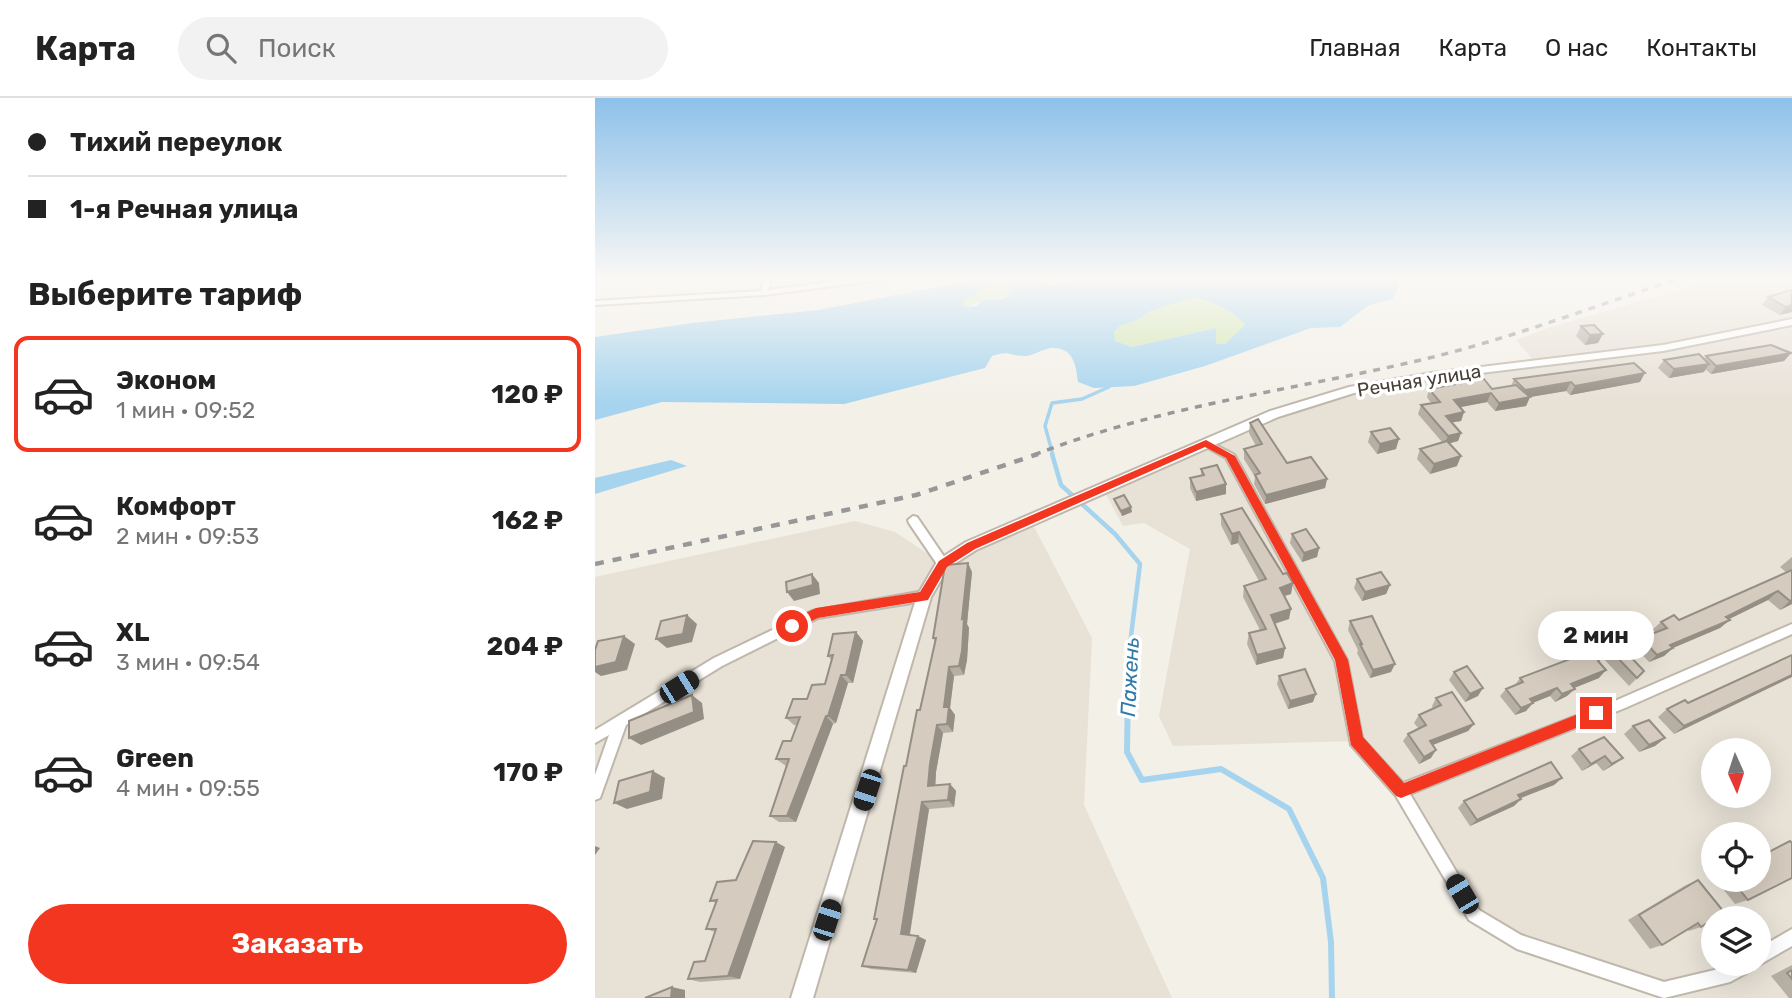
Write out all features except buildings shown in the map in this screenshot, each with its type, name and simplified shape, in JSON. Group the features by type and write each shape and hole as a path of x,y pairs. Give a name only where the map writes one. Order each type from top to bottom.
{"street":[{"name":"Речная улица","path":"943,564 971,546 1206,443 1274,415 1353,390 1432,376 1663,348 1792,322"},
{"path":"1206,443 1230,456 1342,660 1356,741 1401,791 1474,915 1517,942 1664,990 1722,976"},
{"path":"802,998 924,596 943,564 913,520"},
{"path":"595,737 718,662 816,614 924,596"},
{"path":"1401,791 1621,704 1792,629"},
{"path":"595,793 619,723"},
{"path":"1771,950 1792,937"}],"shaded area":[{"path":"1579,319 1792,319 1792,998 1672,998 1664,990 1517,941 1474,915 1401,791 1356,741 1173,746 1159,716 1190,549 1144,523 1123,526 1103,489 1274,414 1353,390 1535,362 1516,340"},
{"path":"855,521 895,532 943,564 1031,521 1092,638 1084,805 1172,998 595,998 595,577"}],"green space":[{"path":"1238,319 1245,325 1225,344 1216,344 1216,328 1132,347 1115,341 1114,334 1120,326 1136,320"}],"water":[{"path":"731,319 1139,319 1120,326 1114,333 1115,341 1132,347 1216,328 1216,344 1225,344 1245,325 1239,319 1351,319 1340,327 1311,328 1205,366 1134,386 1094,388 1078,382 1069,354 1058,348 1051,348 1027,356 998,354 992,356 985,368 844,404 662,402 595,420 595,337"},
{"path":"671,460 687,466 595,494 595,478"}],"waterway":[{"name":"Пажень","path":"1053,455 1045,426 1052,403 1082,399 1109,387 1108,384"},
{"name":"Пажень","path":"1052,454 1061,485 1115,534 1140,564 1128,660 1128,688"},
{"name":"Пажень","path":"1128,688 1127,752 1142,780 1221,769 1289,809 1323,878 1331,942 1332,998"}],"railway":[{"path":"1034,455 1081,438 1178,411 1425,359 1558,319"},
{"path":"595,564 916,495 1038,454"}],"route":[{"path":"792,626 816,614 924,596 943,564 971,546 1206,443 1230,456 1342,660 1356,741 1401,791 1596,713"}]}
